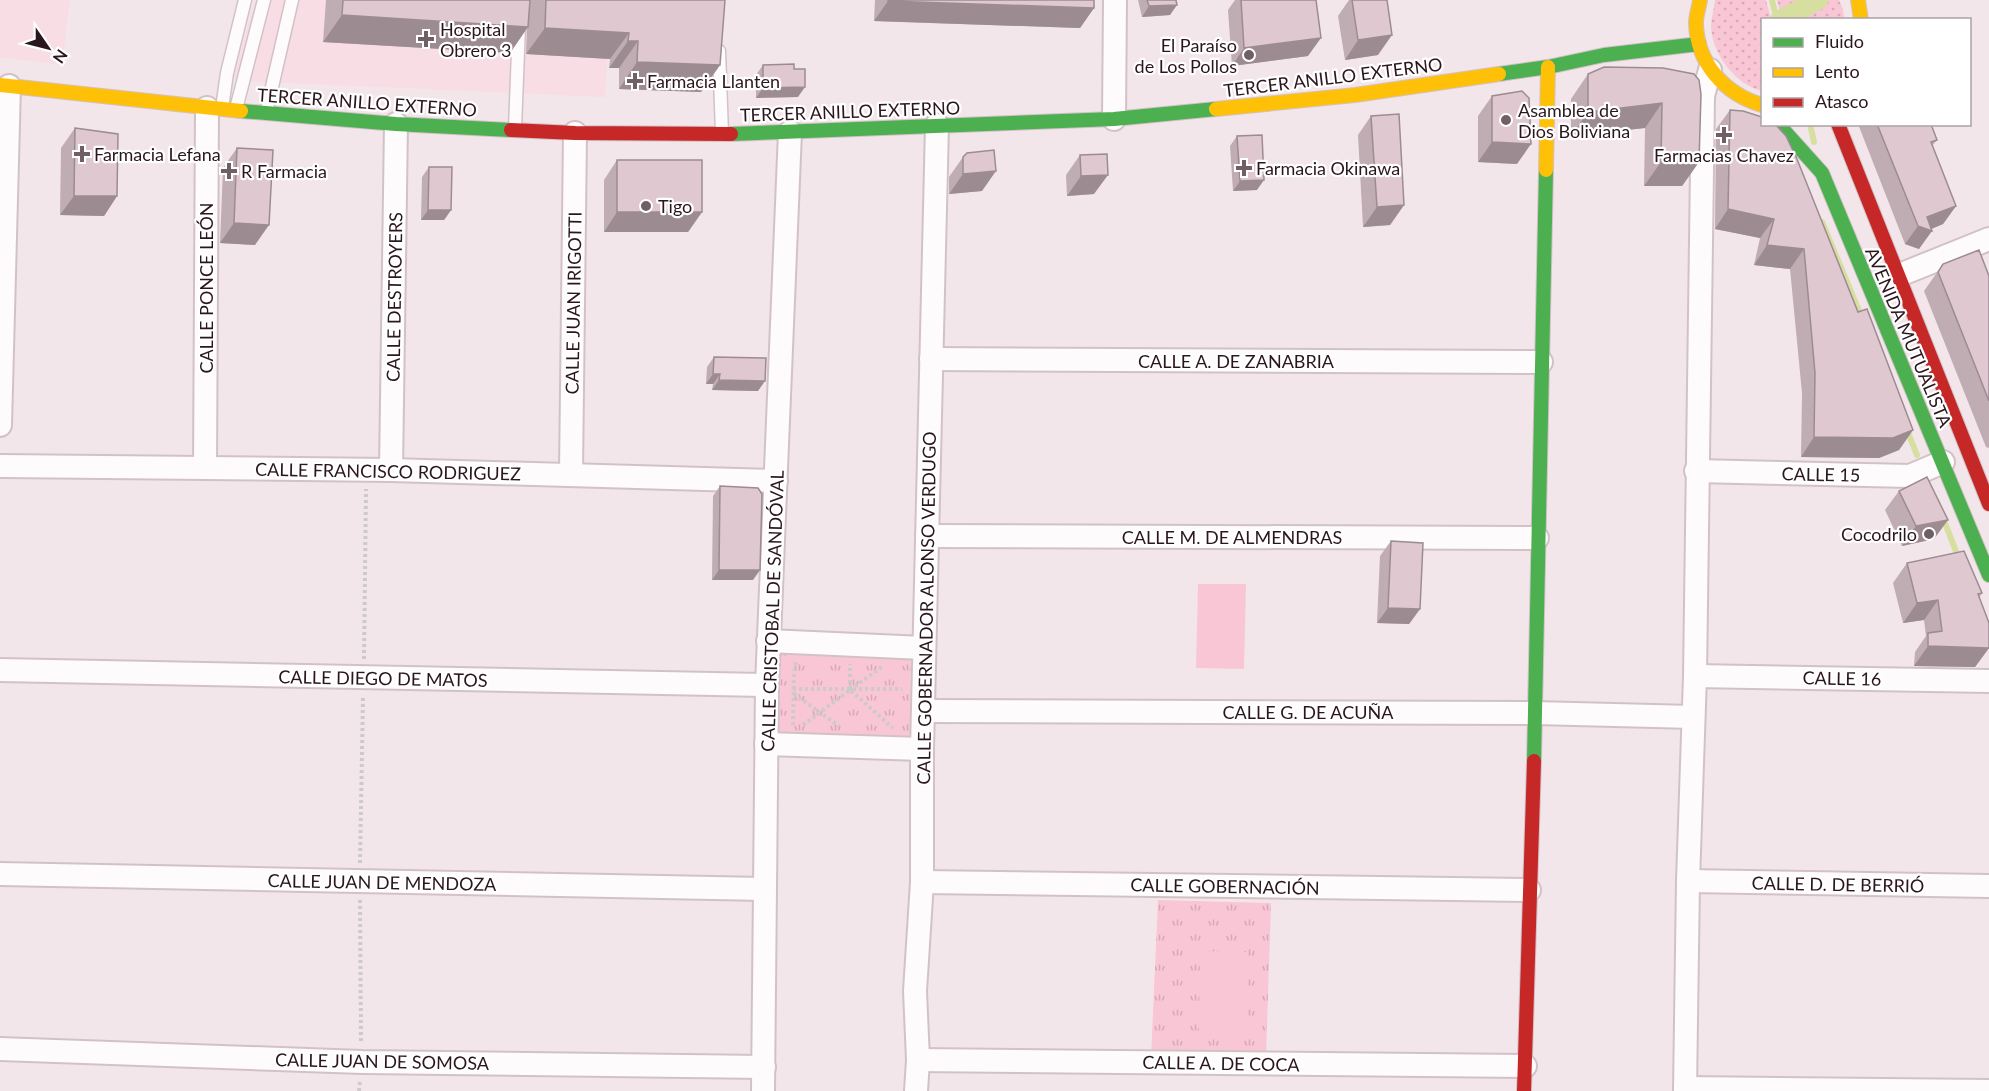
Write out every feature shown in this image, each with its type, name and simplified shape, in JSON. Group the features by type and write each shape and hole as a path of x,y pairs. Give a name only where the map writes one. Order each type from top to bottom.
{"street":[{"path":"1114,119 1115,0"},
{"path":"1700,0 1696,22 1699,44 1710,70 1723,85 1740,97 1761,106"},
{"path":"1861,1 1861,18"},
{"name":"TERCER ANILLO EXTERNO","path":"5,85 221,110 396,124 575,133 722,134 1114,119 1355,95 1548,67 1604,55 1699,44"},
{"path":"1524,1091 1535,713 1548,67"},
{"path":"1710,70 1702,96 1695,676 1688,881 1685,1089 1989,1091"},
{"path":"0,425 5,85"},
{"name":"CALLE PONCE LEÓN","path":"205,468 221,110"},
{"name":"CALLE DESTROYERS","path":"391,470 396,124"},
{"name":"CALLE GOBERNADOR ALONSO VERDUGO","path":"916,1091 918,1060 915,991 922,882 921,749 937,125"},
{"name":"AVENIDA MUTUALISTA","path":"1780,126 1822,173 1989,575"},
{"name":"AVENIDA MUTUALISTA","path":"1839,126 1897,276 1983,473 1989,504"},
{"name":"CALLE CRISTOBAL DE SANDÓVAL","path":"763,1091 768,641 777,481 790,132"},
{"name":"CALLE JUAN IRIGOTTI","path":"571,474 575,133"},
{"path":"1897,276 1989,239"},
{"name":"CALLE A. DE ZANABRIA","path":"931,359 1541,362"},
{"name":"CALLE 15","path":"1696,471 1910,476 1943,462"},
{"name":"CALLE FRANCISCO RODRIGUEZ","path":"0,466 391,470 777,481"},
{"name":"CALLE M. DE ALMENDRAS","path":"927,536 1537,538"},
{"path":"768,641 924,648"},
{"name":"CALLE DIEGO DE MATOS","path":"0,670 767,685"},
{"name":"CALLE 16","path":"1695,676 1989,681"},
{"name":"CALLE G. DE ACUÑA","path":"923,711 1535,713 1693,717"},
{"path":"766,744 921,749"},
{"name":"CALLE JUAN DE MENDOZA","path":"0,874 764,889"},
{"name":"CALLE D. DE BERRIÓ","path":"1688,881 1989,886"},
{"name":"CALLE GOBERNACIÓN","path":"922,882 1529,890"},
{"name":"CALLE JUAN DE SOMOSA","path":"0,1049 362,1062 764,1067"},
{"name":"CALLE A. DE COCA","path":"918,1060 1525,1066"}],"lane":[{"path":"221,110 227,72 245,0"},
{"path":"221,110 241,81 264,0"},
{"path":"266,114 292,0"},
{"path":"515,130 520,12"},
{"path":"718,44 722,134"}],"path":[{"path":"359,1091 362,1062 360,881 366,470"},
{"path":"850,655 850,690 901,735"},
{"path":"793,730 793,691 795,663 798,657"},
{"path":"802,726 888,663"},
{"path":"793,691 902,689"},
{"path":"793,691 844,730"}],"shaded area":[{"path":"0,0 70,0 62,65 0,57"},
{"name":"Hospital Obrero 3","path":"255,0 611,0 605,97 241,81 233,78"}],"green space":[{"path":"1715,0 1766,0 1771,18 1761,18 1761,91 1752,88 1735,76 1721,58 1713,38 1711,21"},
{"path":"1777,0 1839,0 1844,18 1782,18"},
{"path":"1198,584 1246,584 1244,669 1196,668"},
{"path":"780,647 911,654 908,739 783,737 776,731"},
{"path":"1158,900 1271,903 1266,1058 1151,1058"},
{"path":"1200,951 1248,952 1247,1034 1199,1034"}],"building":[{"path":"343,0 530,0 528,27 342,15"},
{"path":"546,0 725,0 720,65 637,62 638,41 628,41 629,33 545,28"},
{"path":"1094,0 1094,8 888,1"},
{"path":"1147,0 1176,0 1177,5 1149,6"},
{"path":"1241,0 1316,0 1321,38 1244,48"},
{"path":"1352,0 1387,0 1392,35 1358,40"},
{"path":"794,64 794,69 805,69 805,87 763,88 763,65"},
{"path":"1604,67 1663,68 1694,74 1699,80 1701,94 1699,162 1661,162 1662,103 1588,112 1588,74"},
{"path":"1522,91 1529,98 1531,144 1492,142 1492,96"},
{"path":"1730,110 1743,111 1761,117 1761,126 1777,126 1786,136 1858,312 1867,309 1913,430 1893,438 1814,437 1815,373 1804,249 1767,245 1774,219 1728,209"},
{"path":"1399,114 1404,205 1377,207 1371,116"},
{"path":"1878,126 1932,126 1937,140 1931,142 1956,206 1927,217 1932,231 1918,226"},
{"path":"75,128 118,134 117,196 74,196"},
{"path":"1262,135 1264,180 1240,181 1237,136"},
{"path":"237,148 273,150 269,225 234,223"},
{"path":"994,150 996,171 963,174 963,157 967,153"},
{"path":"1107,154 1108,175 1081,176 1080,155"},
{"path":"617,160 702,160 702,212 617,212"},
{"path":"429,167 452,167 451,210 428,210"},
{"path":"1979,250 1989,276 1989,401 1938,272 1943,264"},
{"path":"714,357 766,358 765,381 719,380 720,374 713,374"},
{"path":"1927,477 1948,520 1916,526 1899,491"},
{"path":"720,486 758,488 762,494 760,570 719,570"},
{"path":"1391,541 1423,543 1420,609 1388,608"},
{"path":"1964,551 1982,593 1978,594 1989,623 1989,648 1928,646 1928,633 1942,631 1938,600 1917,603 1907,563"}],"waterway":[{"path":"1772,0 1776,18"},
{"path":"1784,18 1818,0"},
{"path":"1810,126 1814,142"},
{"path":"1822,222 1862,318"},
{"path":"1907,430 1917,455"},
{"path":"1943,518 1959,559"}],"traffic: fast":[{"path":"1499,74 1548,67 1604,55 1699,44"},
{"path":"731,134 1114,119 1216,109"},
{"path":"241,111 396,124 511,130"},
{"path":"1780,126 1822,173 1989,575"},
{"path":"1534,761 1546,170"}],"traffic: slow":[{"path":"1700,0 1696,20 1698,38 1708,64 1725,85 1761,105"},
{"path":"1858,0 1861,18"},
{"path":"1546,170 1548,67"},
{"path":"1216,109 1355,95 1499,74"},
{"path":"0,85 241,111"}],"traffic: jam":[{"path":"1839,126 1989,504"},
{"path":"511,130 575,133 731,134"},
{"path":"1524,1091 1534,761"}],"place":[{"name":"Hospital Obrero 3","path":"426,39"},
{"name":"El Paraíso de Los Pollos","path":"1249,55"},
{"name":"Farmacia Llanten","path":"635,81"},
{"name":"Asamblea de Dios Boliviana","path":"1506,120"},
{"name":"Farmacias Chavez","path":"1724,135"},
{"name":"Farmacia Lefana","path":"82,154"},
{"name":"Farmacia Okinawa","path":"1244,168"},
{"name":"R Farmacia","path":"229,171"},
{"name":"Tigo","path":"646,206"},
{"name":"Cocodrilo","path":"1929,534"}]}
